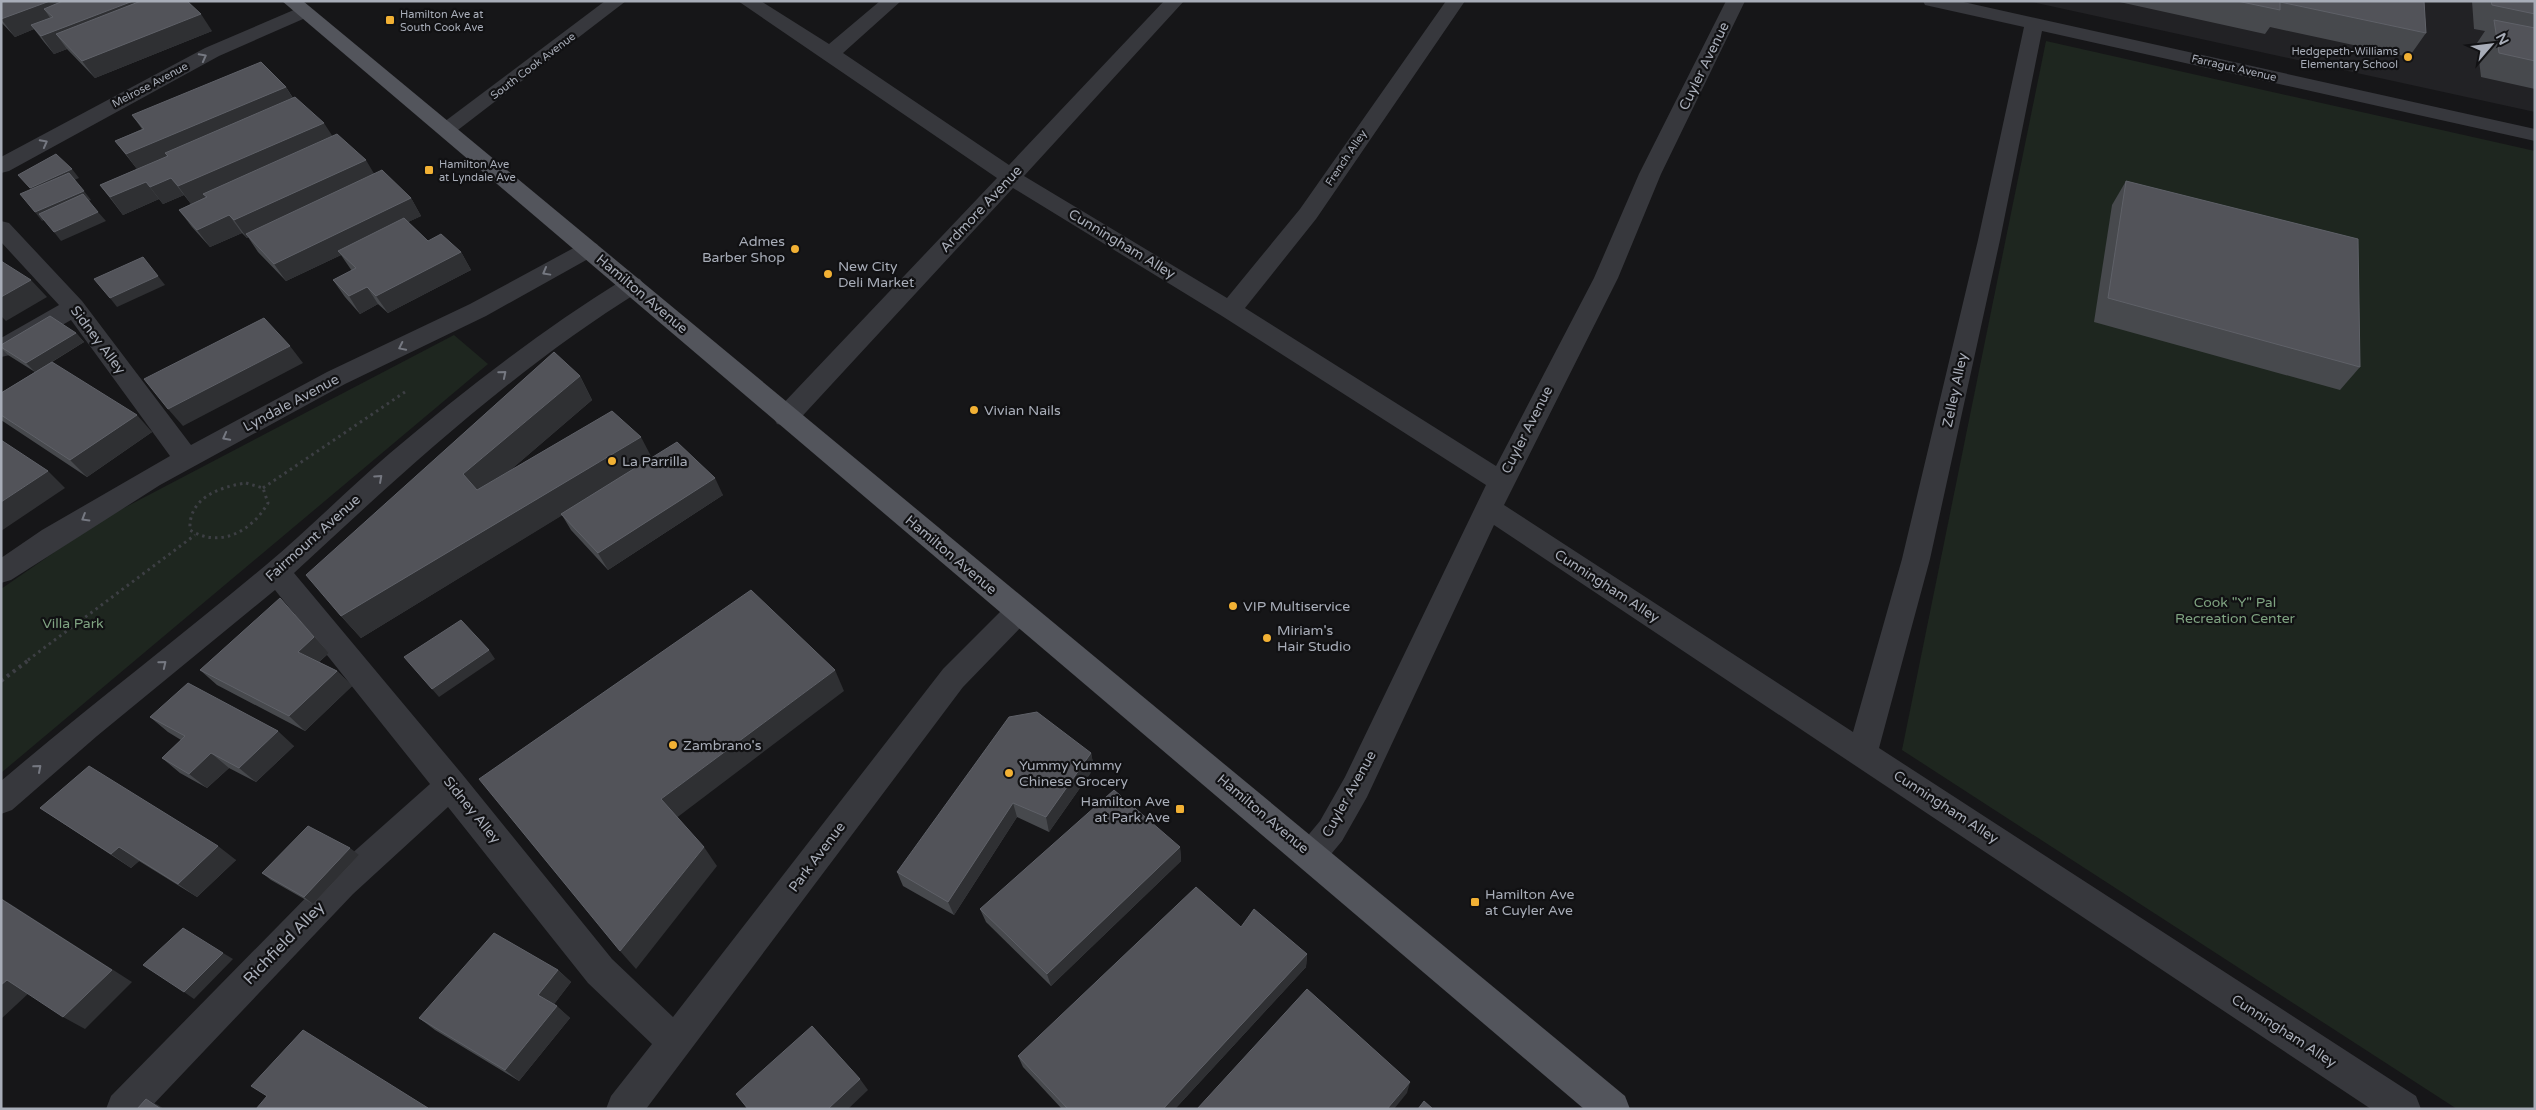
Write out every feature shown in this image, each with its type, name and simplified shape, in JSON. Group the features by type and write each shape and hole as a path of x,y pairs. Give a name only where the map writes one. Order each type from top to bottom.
{"main road":[{"name":"Hamilton Avenue","path":"297,6 447,129 786,417 1612,1109"}],"street":[{"name":"South Cook Avenue","path":"447,129 617,1"},
{"name":"Cunningham Alley","path":"746,1 830,53 1011,177 1230,310 1863,752 2388,1104"},
{"path":"830,53 892,1"},
{"name":"Ardmore Avenue","path":"786,417 1175,1"},
{"name":"French Alley","path":"1230,310 1308,214 1456,1"},
{"name":"Cuyler Avenue","path":"1311,855 1331,831 1356,787 1494,495 1606,278 1650,174 1736,1"},
{"name":"Farragut Avenue","path":"1932,1 2535,135"},
{"name":"Melrose Avenue","path":"1,166 297,6"},
{"name":"Zelley Alley","path":"1863,752 1916,559 1989,240 2034,24"},
{"name":"Sidney Alley","path":"1,228 74,307 187,459"},
{"name":"Lyndale Avenue","path":"1,572 52,538 187,459 336,378 478,310 589,249"},
{"name":"Fairmount Avenue","path":"1,800 86,726 276,572 397,462 511,367 577,319 632,285"},
{"path":"1,349 74,307"},
{"name":"Sidney Alley","path":"276,572 451,784 600,971 675,1042"},
{"name":"Park Avenue","path":"624,1109 953,678 1018,612"},
{"name":"Richfield Alley","path":"124,1109 342,883 451,784"}],"path":[{"path":"263,488 410,389"},
{"path":"246,483 263,488 268,503 264,512 244,530 217,539 195,535 190,530 188,523 195,506 213,492 235,484 246,483"},
{"path":"1,681 195,535"}],"shaded area":[{"name":"Hedgepeth-Williams Elementary School","path":"2027,1 2535,1 2535,112"}],"green space":[{"name":"Cook \"Y\" Pal Recreation Center","path":"2046,41 2535,151 2535,1109 2457,1109 1902,750"},
{"name":"Villa Park","path":"454,335 488,364 1,773 1,589 101,520"}],"building":[{"path":"6,1 50,1 1,19 1,3"},
{"path":"63,1 133,1 41,36 31,25 53,17 44,9"},
{"path":"141,1 187,1 201,14 82,61 56,34"},
{"path":"2237,1 2424,1 2426,33 2280,2 2280,10"},
{"path":"2491,1 2535,1 2535,14 2492,5"},
{"path":"2494,20 2535,28 2535,61 2499,53"},
{"path":"261,62 286,87 126,154 115,141 144,129 132,115"},
{"path":"295,97 324,123 178,186 171,178 150,187 146,182 110,197 100,185 168,156 165,153"},
{"path":"337,134 366,160 234,220 229,215 197,230 179,210 207,197 203,194"},
{"path":"56,154 72,169 30,188 18,175"},
{"path":"382,170 411,198 274,264 246,234"},
{"path":"69,173 84,191 35,212 20,194"},
{"path":"2126,181 2358,239 2360,367 2108,298"},
{"path":"83,194 98,212 54,232 39,214"},
{"path":"404,218 428,241 441,234 461,252 376,296 367,287 349,296 333,280 356,268 338,251"},
{"path":"143,257 158,276 110,298 94,279"},
{"path":"1,261 31,280 1,297"},
{"path":"50,316 76,333 26,363 1,347 1,345"},
{"path":"264,318 290,346 168,409 144,379"},
{"path":"554,352 580,376 463,474 477,490 612,411 641,437 341,616 306,575"},
{"path":"52,362 137,415 70,460 1,415 1,393"},
{"path":"1,440 48,471 1,502"},
{"path":"677,442 715,478 598,553 561,514"},
{"name":"Zambrano's","path":"751,590 835,670 661,799 704,847 620,951 479,779"},
{"path":"280,598 314,637 298,652 337,671 289,716 200,670"},
{"path":"461,620 489,650 432,689 404,657"},
{"path":"188,683 278,731 239,768 211,753 189,774 162,758 185,736 150,717"},
{"path":"1037,712 1091,753 1046,817 1013,803 948,902 897,872 1009,717"},
{"path":"89,766 218,846 178,884 119,847 111,854 40,808"},
{"path":"1114,790 1180,847 1047,974 980,909"},
{"path":"308,826 350,848 304,897 262,873"},
{"path":"1196,887 1241,927 1254,909 1307,954 1163,1109 1068,1109 1018,1056"},
{"path":"1,899 112,970 63,1017 7,980 1,985"},
{"path":"183,928 223,953 184,992 143,965"},
{"path":"494,933 558,970 538,995 557,1006 505,1070 419,1018"},
{"path":"1307,989 1410,1082 1387,1109 1197,1109"},
{"path":"812,1026 860,1079 828,1109 748,1109 736,1094"},
{"path":"303,1030 428,1108 256,1109 267,1096 251,1086"},
{"path":"146,1099 161,1109 137,1109"},
{"path":"1424,1101 1433,1109 1418,1109"}],"place":[{"name":"Hamilton Ave at South Cook Ave","path":"390,20"},
{"name":"Hedgepeth-Williams Elementary School","path":"2408,57"},
{"name":"Hamilton Ave at Lyndale Ave","path":"429,170"},
{"name":"Admes Barber Shop","path":"795,249"},
{"name":"New City Deli Market","path":"828,274"},
{"name":"Vivian Nails","path":"974,410"},
{"name":"La Parrilla","path":"612,461"},
{"name":"VIP Multiservice","path":"1233,606"},
{"name":"Miriam's Hair Studio","path":"1267,638"},
{"name":"Zambrano's","path":"673,745"},
{"name":"Yummy Yummy Chinese Grocery","path":"1009,773"},
{"name":"Hamilton Ave at Park Ave","path":"1180,809"},
{"name":"Hamilton Ave at Cuyler Ave","path":"1475,902"}]}
